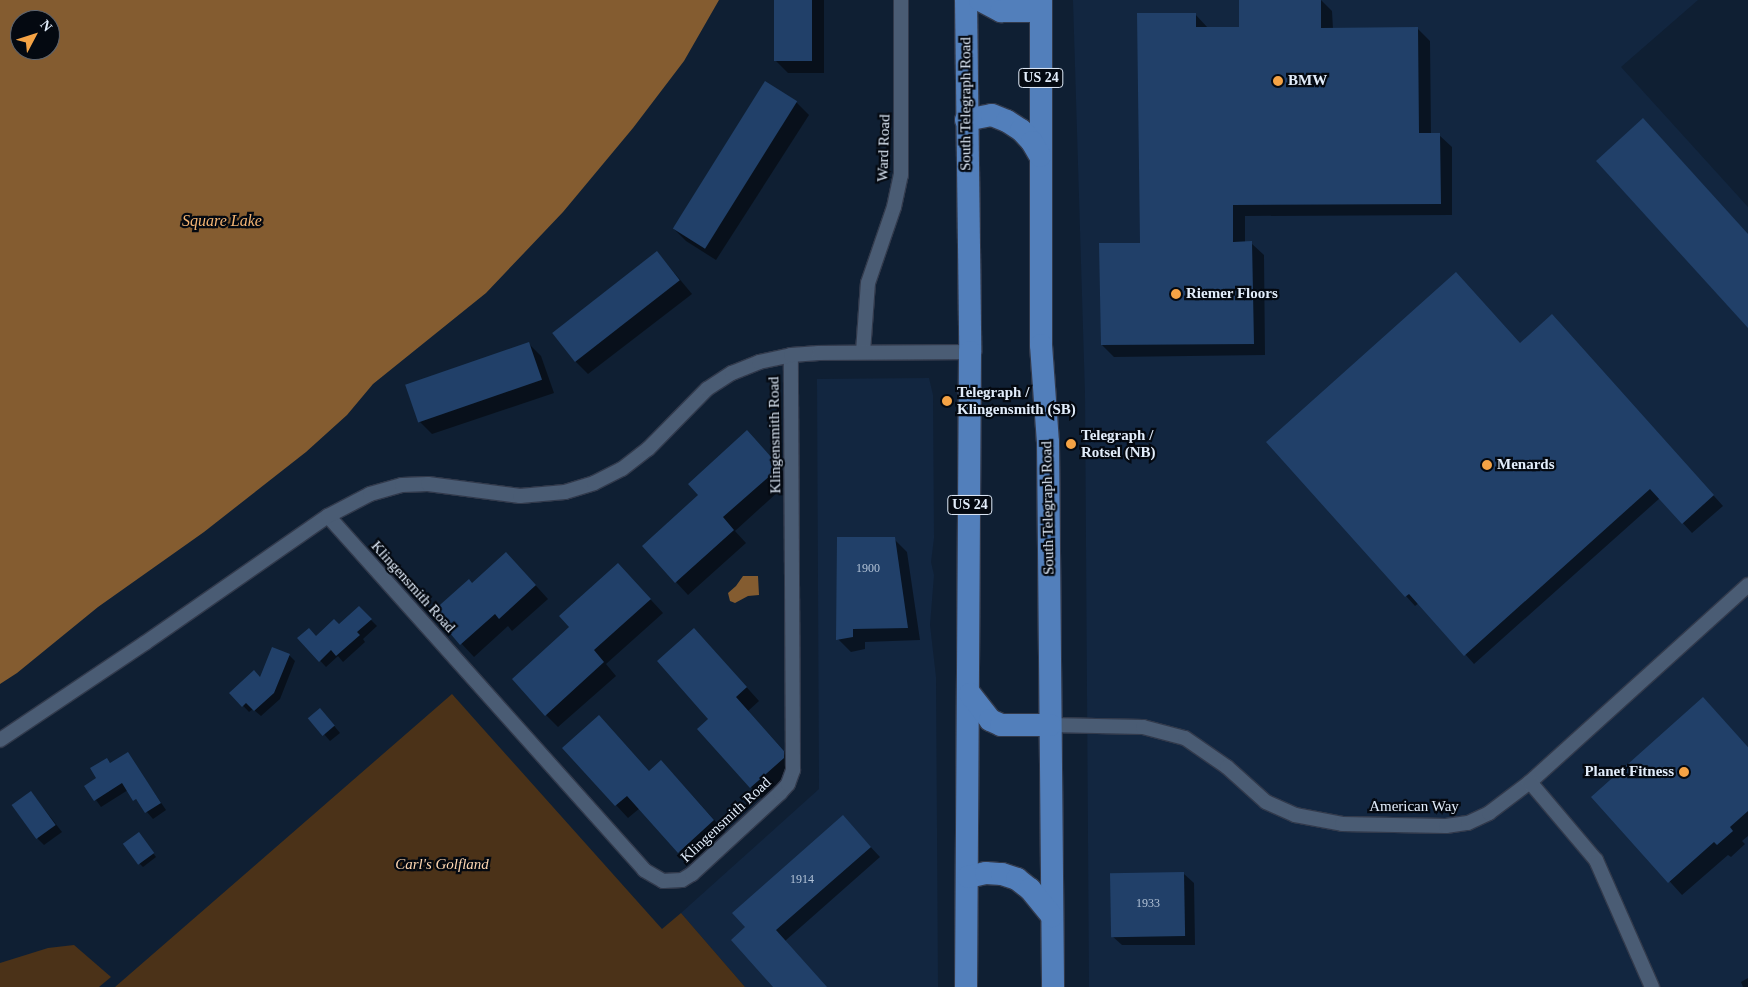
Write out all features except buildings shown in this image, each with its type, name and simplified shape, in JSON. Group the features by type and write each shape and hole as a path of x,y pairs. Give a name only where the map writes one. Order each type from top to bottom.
{"highway":[{"name":"South Telegraph Road","path":"966,0 970,352 970,694 966,987"},
{"path":"980,0 1001,11 1041,5"},
{"name":"South Telegraph Road","path":"1041,5 1042,365 1048,442 1053,987"},
{"path":"966,120 992,115 1007,121 1026,136 1040,156"},
{"path":"970,694 990,720 1001,725 1050,725"},
{"path":"968,877 994,874 1017,880 1030,889 1052,916"}],"street":[{"name":"Ward Road","path":"864,352 868,283 894,207 901,175 901,0"},
{"name":"Klingensmith Road","path":"0,740 145,643 328,516 370,494 408,485 451,485 520,496 555,493 585,486 608,476 635,460 695,399 715,383 750,365 791,355 864,352 970,352"},
{"name":"Klingensmith Road","path":"328,516 644,870 663,881 682,880 692,874 780,793 788,784 793,770 791,355"},
{"name":"American Way","path":"1050,725 1143,727 1185,738 1227,767 1266,802 1296,815 1330,823 1446,826 1468,823 1490,813 1530,782 1748,585"},
{"path":"1530,782 1596,860 1652,987"}],"shaded area":[{"path":"1073,0 1698,0 1621,67 1748,207 1748,987 1089,987 1085,394"},
{"path":"929,378 933,395 934,538 931,562 934,575 930,625 936,677 938,987 745,987 681,913 819,789 817,379"}],"green space":[{"name":"Carl's Golfland","path":"452,694 662,929 681,913 745,987 115,987"},
{"path":"74,945 111,977 99,987 0,987 0,963 48,948"}],"water":[{"name":"Square Lake","path":"0,0 719,0 684,61 633,128 563,212 486,293 373,384 347,415 306,452 204,532 98,607 17,673 0,684"},
{"path":"743,576 758,576 759,595 748,596 735,603 730,601 728,593"}],"place":[{"name":"BMW","path":"1278,81"},
{"name":"Riemer Floors","path":"1176,294"},
{"name":"Telegraph / Klingensmith (SB)","path":"947,401"},
{"name":"Telegraph / Rotsel (NB)","path":"1071,444"},
{"name":"Menards","path":"1487,465"},
{"name":"Planet Fitness","path":"1684,772"}]}
